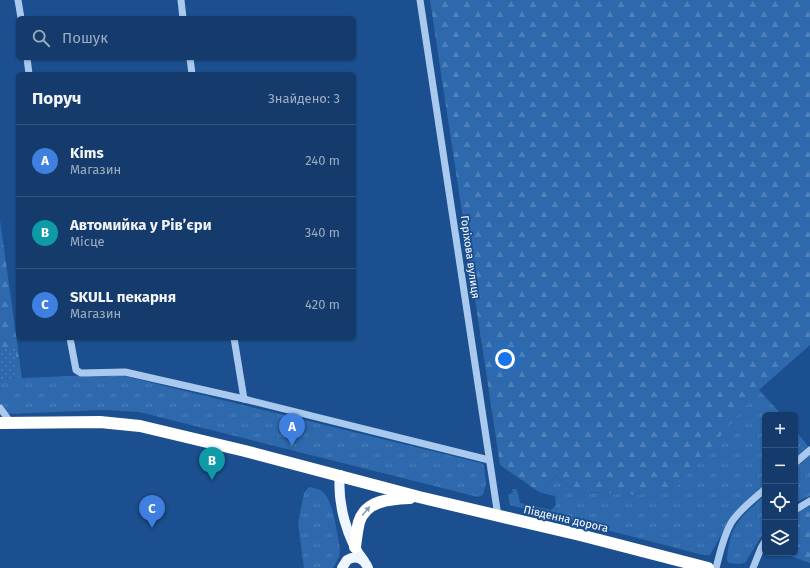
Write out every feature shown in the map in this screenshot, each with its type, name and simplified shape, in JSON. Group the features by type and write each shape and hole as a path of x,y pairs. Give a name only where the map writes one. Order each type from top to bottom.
{"highway":[{"name":"Південна дорога","path":"6,423 100,422 140,426 184,435 419,497 580,535 708,568"},
{"path":"355,547 359,522 363,513 368,508 383,500 419,497"}],"main road":[{"path":"340,475 339,490 348,530 355,547 366,565"},
{"path":"343,565 348,546 348,530"},
{"path":"343,565 350,558 356,558 366,565"}],"street":[{"path":"18,0 21,16"},
{"path":"180,0 183,16"},
{"name":"Горіхова вулиця","path":"420,0 498,516"},
{"path":"27,60 29,72"},
{"path":"190,60 192,72"},
{"path":"70,340 76,370 81,373 125,372 244,399 489,460"},
{"path":"234,340 244,399"},
{"path":"0,408 6,423"},
{"path":"798,460 810,450"},
{"path":"716,568 723,541 732,522 744,508 762,493"},
{"path":"798,508 810,501"},
{"path":"753,568 762,546"}],"green space":[{"path":"430,0 810,0 810,345 759,390 678,486 639,495 585,492 569,487 556,476 539,492 500,465"},
{"path":"0,220 22,378 0,379"},
{"path":"15,348 19,378 0,379 0,349"},
{"path":"116,374 481,463 484,465 486,483 483,495 478,497 139,412 104,410 8,414 0,405 0,379"},
{"path":"759,390 779,412 762,412 762,489 730,519 710,555 703,555 510,505 508,495 513,492 512,489 515,489 517,490 520,503 551,510 556,505 555,496 539,492 556,476 569,487 585,492 639,495"},
{"path":"798,434 808,446 798,455"},
{"path":"810,455 810,496 798,502 798,484 798,466"},
{"path":"310,487 322,491 326,496 332,510 340,549 339,557 333,568 304,568 298,523 304,493"},
{"path":"762,498 762,536 745,563 729,563 727,561 728,549 733,530 737,523"},
{"path":"810,506 810,563 790,556 798,556 798,512"}],"place":[{"name":"Kims","path":"292,446"},
{"name":"Автомийка у Рівʼєри","path":"212,480"},
{"name":"SKULL пекарня","path":"152,528"}]}
